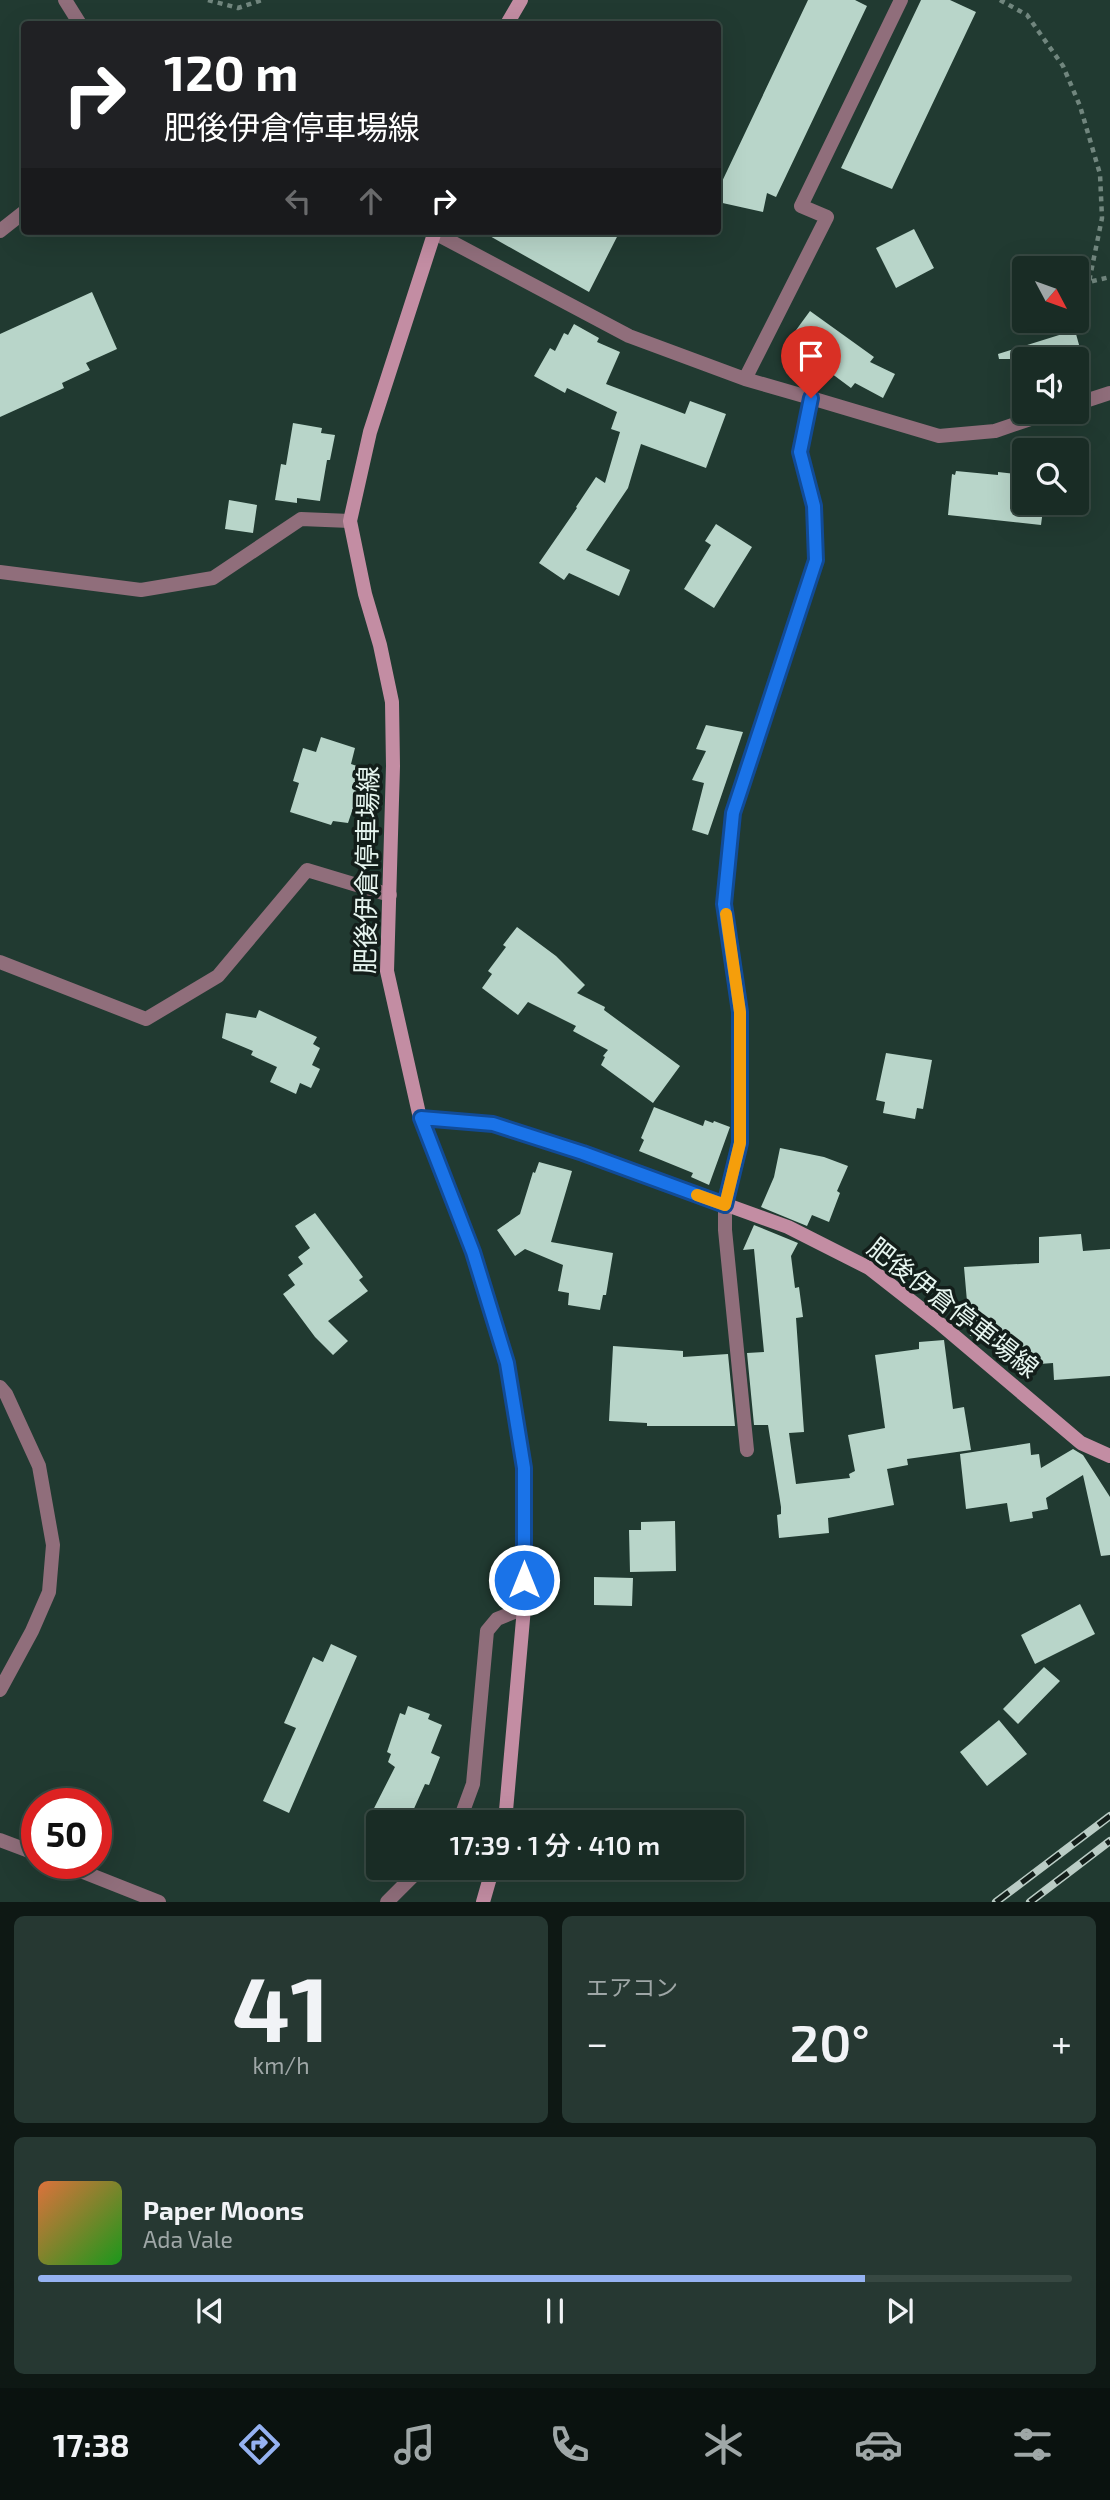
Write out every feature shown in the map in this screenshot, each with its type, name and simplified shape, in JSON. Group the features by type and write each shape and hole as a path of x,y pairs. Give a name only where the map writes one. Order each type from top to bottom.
{"main road":[{"path":"509,21 521,0"},
{"name":"肥後伊倉停車場線","path":"433,235 370,432 350,521 392,702 393,766 387,971 421,1118 493,1124 583,1153 788,1227 869,1268 939,1322 1081,1443 1110,1456"},
{"path":"421,1118 473,1252 507,1363 524,1468 524,1608 506,1810"},
{"path":"483,1902 489,1880"}],"street":[{"path":"65,0 78,21"},
{"path":"745,379 827,217 801,206 901,0"},
{"path":"0,231 21,214"},
{"path":"441,235 629,336 745,379 939,436 995,431 1016,424"},
{"path":"1089,400 1110,393"},
{"path":"747,1450 725,1230 725,1205 740,1143 740,1012 724,904 733,813 816,560 814,506 800,452 811,398"},
{"path":"0,572 141,590 214,578 301,519 350,521"},
{"path":"0,962 146,1019 218,976 307,870 390,895"},
{"path":"0,1387 6,1394 39,1466 53,1545 49,1592 32,1631 0,1690"},
{"path":"463,1810 473,1784 487,1631 497,1619 524,1608"},
{"path":"0,1840 21,1848"},
{"path":"100,1879 159,1902"},
{"path":"387,1902 409,1880"}],"path":[{"path":"208,0 238,8 262,0"},
{"path":"1000,0 1027,15 1063,66 1080,106 1100,174 1102,218 1089,282 1110,277"}],"building":[{"path":"808,0 855,0 867,6 776,197 767,193 763,212 721,203 721,184"},
{"path":"921,0 950,0 976,12 892,189 841,168"},
{"path":"914,229 934,268 896,288 876,248"},
{"path":"488,235 618,235 589,292"},
{"path":"92,292 117,349 86,363 90,370 62,383 64,388 0,417 0,334"},
{"path":"810,311 874,357 870,362 895,374 883,398 855,383 851,388 788,341"},
{"path":"574,324 599,338 597,342 620,352 606,384 685,414 690,401 726,414 706,468 641,444 628,488 586,550 630,570 619,596 569,573 564,580 539,563 596,477 605,483 620,432 611,429 617,412 567,388 565,393 534,376 550,348 555,351 564,333 568,335"},
{"path":"1072,333 1076,334 1080,347 1021,347"},
{"path":"1012,350 1012,359 999,359 998,354"},
{"path":"293,423 322,428 321,433 335,435 330,460 327,460 320,501 297,498 297,503 275,500 281,464 286,465"},
{"path":"956,471 1012,474 1012,515 1042,515 1041,525 948,515 952,474 955,475"},
{"path":"229,500 257,505 253,533 225,529"},
{"path":"716,524 752,547 714,608 684,589 711,545 705,541"},
{"path":"706,725 743,732 708,835 692,830 704,783 692,780 706,751 696,749"},
{"path":"321,737 355,748 351,764 366,769 348,823 333,821 331,825 290,812 299,783 293,781 303,748 316,752"},
{"path":"517,927 556,956 585,985 577,993 605,1007 604,1010 680,1066 653,1103 601,1065 608,1050 573,1031 576,1026 528,1002 518,1015 482,988 492,974 488,971"},
{"path":"259,1010 317,1037 313,1044 320,1048 312,1065 320,1069 311,1088 300,1083 296,1094 270,1082 277,1067 251,1055 253,1051 222,1038 226,1013 256,1018"},
{"path":"886,1053 932,1060 923,1109 917,1108 915,1119 883,1113 885,1102 876,1100"},
{"path":"654,1107 703,1126 705,1120 730,1127 709,1185 691,1177 693,1173 639,1151 644,1140 641,1138"},
{"path":"780,1148 824,1157 848,1166 837,1191 840,1193 829,1222 812,1215 807,1226 761,1207 774,1177"},
{"path":"539,1162 572,1171 551,1242 613,1253 606,1295 603,1295 600,1310 568,1305 569,1293 558,1291 563,1265 525,1249 515,1256 497,1230 520,1214 533,1172 535,1173"},
{"path":"315,1213 363,1277 359,1280 368,1291 328,1321 348,1341 333,1355 315,1337 283,1294 295,1285 288,1275 303,1264 298,1257 310,1248 295,1226"},
{"path":"754,1225 798,1243 791,1256 795,1288 799,1287 803,1317 796,1318 804,1432 789,1433 796,1484 850,1478 849,1474 855,1471 848,1435 885,1428 875,1355 919,1349 919,1342 944,1340 953,1409 964,1407 971,1450 907,1459 908,1465 887,1469 894,1505 828,1518 829,1533 779,1538 777,1515 781,1514 781,1507 768,1425 754,1425 747,1353 764,1352 754,1249 743,1250"},
{"path":"1081,1234 1083,1251 1110,1249 1110,1376 1054,1380 1053,1363 1011,1366 1010,1345 989,1346 988,1337 970,1336 964,1267 1039,1263 1039,1237"},
{"path":"613,1346 683,1351 683,1357 728,1354 735,1426 647,1426 647,1423 609,1421"},
{"path":"1030,1443 1031,1455 1039,1454 1041,1468 1073,1449 1083,1455 1110,1497 1110,1555 1101,1556 1083,1475 1046,1498 1048,1509 1032,1512 1033,1518 1010,1522 1007,1503 966,1509 960,1454"},
{"path":"675,1521 676,1571 630,1572 629,1530 641,1530 641,1522"},
{"path":"594,1577 633,1578 632,1606 594,1605"},
{"path":"1080,1604 1095,1634 1035,1664 1021,1635"},
{"path":"331,1644 357,1656 289,1813 263,1801 296,1728 284,1723 313,1657 323,1662"},
{"path":"1044,1667 1060,1681 1018,1724 1003,1709"},
{"path":"408,1706 430,1714 428,1719 442,1725 431,1753 440,1757 429,1785 425,1784 413,1810 373,1810 395,1767 388,1762 391,1754 387,1752 400,1713 405,1715"},
{"path":"999,1720 1027,1754 987,1786 960,1752"}],"railway":[{"path":"996,1902 1110,1816"},
{"path":"1030,1902 1110,1841"}],"slow traffic":[{"path":"697,1195 725,1205 740,1143 740,1012 726,914"}],"route":[{"path":"524,1580 524,1468 507,1363 473,1252 421,1118 493,1124 583,1153 725,1205 740,1143 740,1012 724,904 733,813 816,560 814,506 800,452 811,398"}]}
